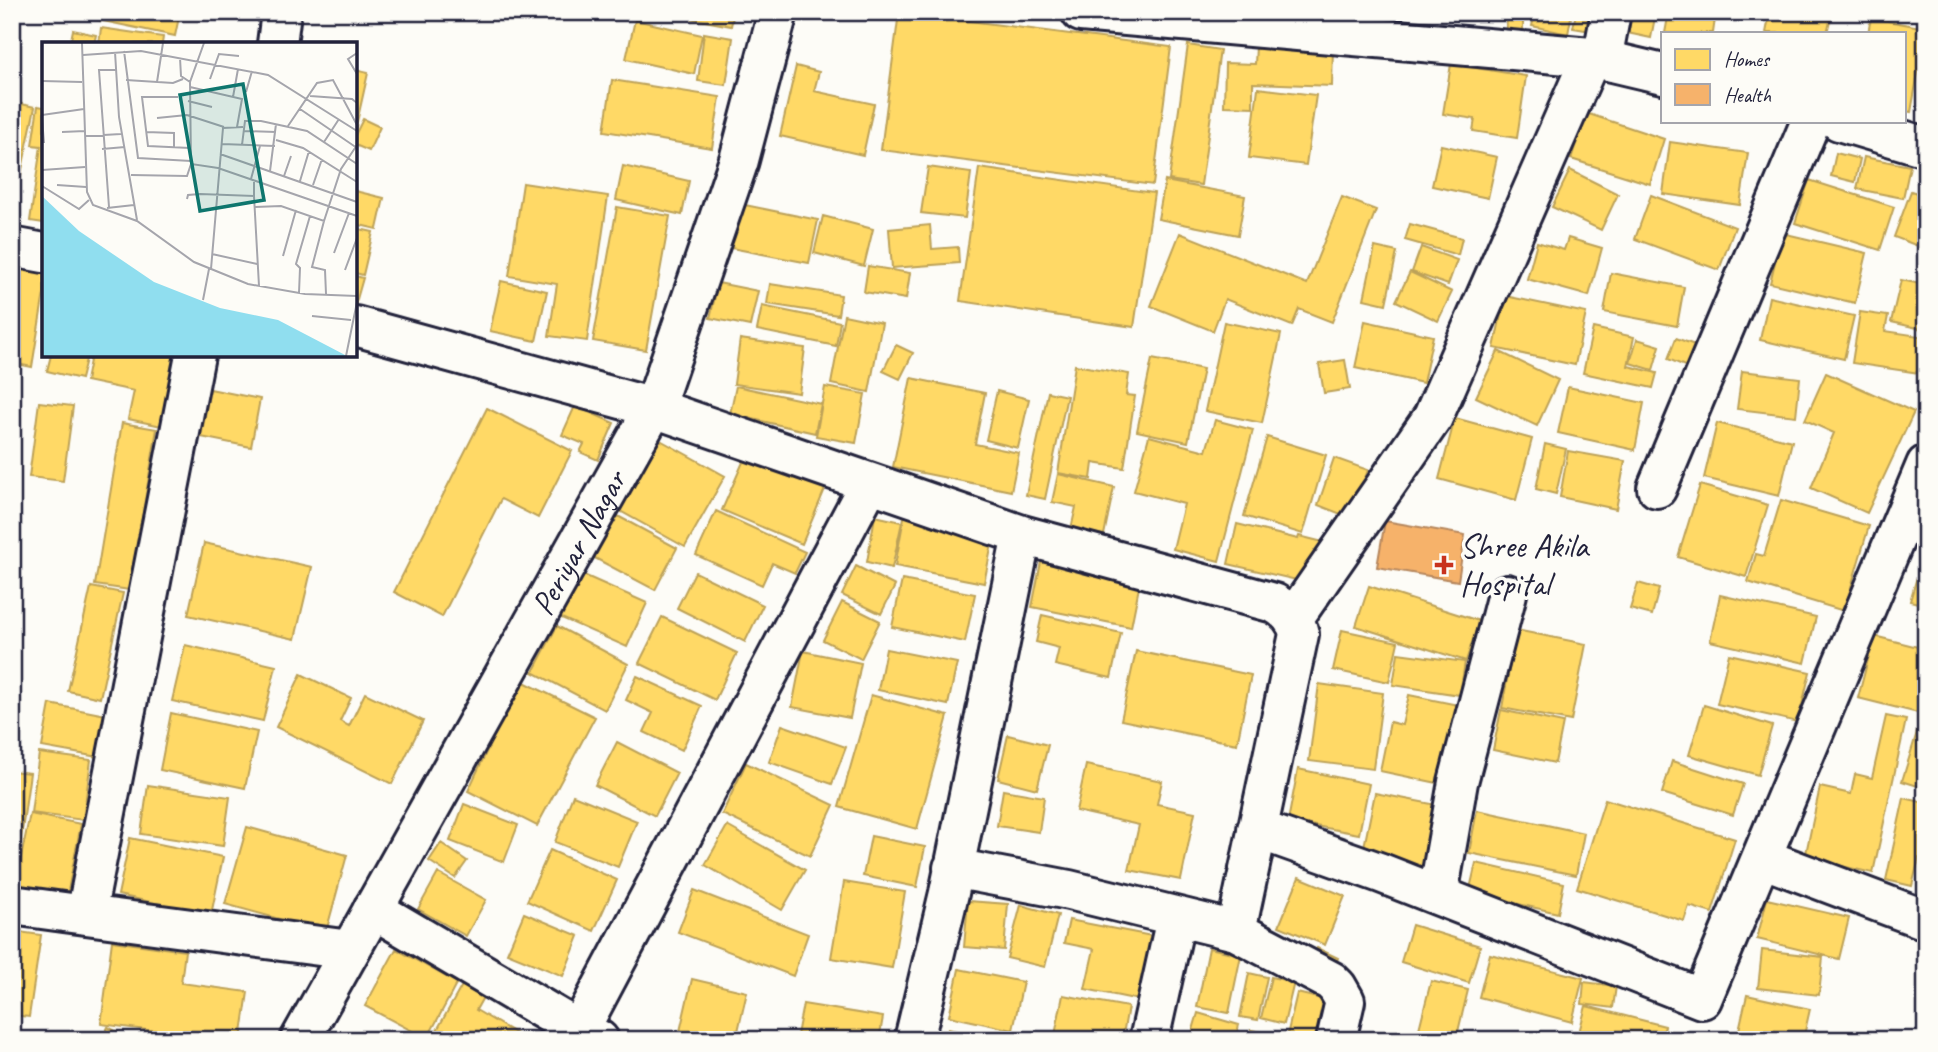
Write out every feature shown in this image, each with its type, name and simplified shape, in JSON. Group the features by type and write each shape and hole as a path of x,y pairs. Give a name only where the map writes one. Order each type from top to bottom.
{"street":[{"path":"277,42 281,12"},
{"name":"Periyar Nagar","path":"300,1040 654,408 739,160 778,12"},
{"path":"1081,12 1597,58 1661,74"},
{"path":"1293,619 1433,417 1597,58 1611,12"},
{"path":"1657,488 1811,122"},
{"path":"1842,122 1926,147"},
{"path":"12,247 42,253"},
{"path":"357,327 654,408 1023,535 1274,603 1286,610 1293,619 1298,634 1236,931"},
{"path":"86,915 195,357"},
{"path":"1257,829 1438,895 1702,999 1926,465"},
{"path":"373,909 584,1037 869,484"},
{"path":"914,1040 949,894 1023,535"},
{"path":"1438,895 1458,782 1507,594"},
{"path":"1762,858 1926,920"},
{"path":"953,868 1069,890 1236,931 1331,981 1337,987 1345,1001 1336,1040"},
{"path":"12,905 350,950"},
{"path":"1149,1040 1177,918"}],"building: Homes":[{"path":"85,12 180,12 175,36 84,17"},
{"path":"658,12 734,12 731,26"},
{"path":"899,12 1171,47 1153,185 881,150"},
{"path":"1506,12 1523,12 1523,33 1507,33"},
{"path":"1535,12 1572,12 1568,34 1532,26"},
{"path":"1576,12 1606,12 1603,33 1573,28"},
{"path":"1617,12 1656,12 1651,38 1613,30"},
{"path":"1669,12 1716,12 1713,32 1665,32"},
{"path":"1770,12 1832,12 1827,32 1766,32"},
{"path":"1871,18 1926,28 1911,112 1906,111 1906,32 1868,32"},
{"path":"635,20 702,35 694,74 626,59"},
{"path":"101,28 163,37 162,42 99,42"},
{"path":"73,30 96,35 94,42 70,42"},
{"path":"704,33 733,38 726,85 698,81"},
{"path":"1188,45 1220,50 1201,185 1169,180"},
{"path":"1256,46 1333,48 1332,86 1253,83 1253,107 1224,106 1225,63 1255,64"},
{"path":"1451,64 1526,76 1517,138 1473,131 1475,119 1443,114"},
{"path":"796,66 819,72 814,91 874,104 863,155 780,136"},
{"path":"357,70 368,73 357,122"},
{"path":"612,80 720,97 712,148 604,131"},
{"path":"1258,88 1316,95 1306,165 1249,158"},
{"path":"17,103 35,107 15,203 12,202 12,126"},
{"path":"38,106 42,107 42,223 30,221 41,146 32,145"},
{"path":"1586,113 1664,139 1650,184 1571,159"},
{"path":"363,119 380,127 369,151 357,146 357,131"},
{"path":"1670,142 1748,153 1740,205 1663,194"},
{"path":"1441,145 1497,157 1488,198 1432,186"},
{"path":"1836,153 1860,159 1855,182 1831,176"},
{"path":"1864,157 1910,166 1903,198 1857,189"},
{"path":"623,166 689,181 682,215 616,200"},
{"path":"928,167 971,173 965,218 921,213"},
{"path":"979,168 1154,193 1134,327 960,301"},
{"path":"1570,170 1618,194 1601,230 1552,207"},
{"path":"1809,180 1894,207 1880,250 1795,223"},
{"path":"1165,181 1245,196 1238,235 1158,219"},
{"path":"523,183 608,196 587,341 549,336 557,284 509,276"},
{"path":"357,191 384,198 377,229 357,224"},
{"path":"1911,191 1926,196 1926,249 1894,237"},
{"path":"1651,195 1735,227 1719,270 1635,239"},
{"path":"1342,197 1376,210 1332,322 1299,309 1292,326 1225,299 1213,331 1151,306 1180,233 1307,284"},
{"path":"740,204 818,220 809,263 731,248"},
{"path":"617,207 670,216 646,350 593,341"},
{"path":"823,216 873,229 864,266 814,253"},
{"path":"1410,224 1462,238 1458,255 1405,240"},
{"path":"930,225 932,249 958,247 959,263 892,268 889,229"},
{"path":"357,228 373,232 363,275 357,274"},
{"path":"1782,233 1867,253 1855,303 1770,283"},
{"path":"1568,238 1602,248 1589,296 1527,279 1537,242 1564,250"},
{"path":"1375,247 1397,252 1386,304 1364,299"},
{"path":"1421,247 1457,260 1448,285 1412,272"},
{"path":"12,262 42,267 42,305 32,367 12,363"},
{"path":"868,266 910,273 906,299 864,292"},
{"path":"1410,272 1452,292 1438,321 1396,301"},
{"path":"1611,273 1684,287 1677,326 1604,312"},
{"path":"357,276 363,278 357,299"},
{"path":"1901,280 1926,285 1926,330 1891,322"},
{"path":"501,281 547,291 536,341 490,331"},
{"path":"718,283 758,291 750,326 710,318"},
{"path":"770,284 841,295 838,315 767,304"},
{"path":"1505,296 1586,313 1575,365 1494,348"},
{"path":"1769,297 1854,316 1844,359 1760,340"},
{"path":"762,306 840,322 836,346 757,330"},
{"path":"1860,312 1888,316 1885,331 1926,337 1926,374 1852,363"},
{"path":"844,315 882,323 869,392 831,384"},
{"path":"1365,321 1433,336 1423,383 1355,368"},
{"path":"1224,322 1281,334 1262,423 1205,411"},
{"path":"1593,328 1634,337 1628,366 1657,373 1653,388 1583,373"},
{"path":"1676,338 1695,345 1687,367 1668,359"},
{"path":"740,339 805,348 799,393 734,384"},
{"path":"1637,339 1660,346 1653,370 1630,363"},
{"path":"896,345 913,353 900,379 883,371"},
{"path":"1498,351 1558,380 1537,426 1476,397"},
{"path":"50,357 86,357 81,379 47,371"},
{"path":"91,357 177,357 162,426 128,419 134,391 86,381"},
{"path":"1152,359 1203,369 1188,442 1137,431"},
{"path":"1345,360 1350,389 1324,393 1319,364"},
{"path":"1075,365 1129,374 1126,395 1135,396 1124,468 1093,463 1091,479 1058,473"},
{"path":"1742,371 1800,378 1796,416 1737,409"},
{"path":"1826,373 1914,412 1867,513 1811,488 1834,433 1805,420"},
{"path":"911,378 985,393 975,444 1019,453 1011,491 893,467"},
{"path":"736,386 821,404 815,433 730,414"},
{"path":"825,387 865,394 856,443 816,436"},
{"path":"1568,387 1644,403 1635,450 1558,433"},
{"path":"210,389 260,399 251,447 201,437"},
{"path":"997,391 1029,399 1018,448 986,440"},
{"path":"1048,392 1067,396 1045,499 1026,495"},
{"path":"39,402 73,406 63,481 29,477"},
{"path":"575,406 614,423 598,460 580,452 584,444 562,435"},
{"path":"487,408 572,451 538,518 501,499 442,617 394,592"},
{"path":"1455,418 1532,439 1516,500 1439,479"},
{"path":"1215,420 1253,430 1219,561 1173,549 1184,504 1134,491 1149,436 1206,451"},
{"path":"122,423 157,429 130,590 95,585"},
{"path":"1717,423 1792,441 1779,496 1704,478"},
{"path":"653,436 725,476 685,547 613,507"},
{"path":"1267,437 1326,455 1303,534 1244,516"},
{"path":"1545,444 1566,449 1556,494 1536,489"},
{"path":"1568,451 1625,461 1616,509 1560,497"},
{"path":"746,455 825,489 802,544 722,510"},
{"path":"1334,458 1368,470 1351,518 1318,505"},
{"path":"1058,474 1114,487 1104,535 1071,529 1076,507 1052,502"},
{"path":"1700,485 1768,505 1746,577 1678,557"},
{"path":"1781,500 1869,526 1844,611 1748,582 1756,554 1764,556"},
{"path":"716,511 805,552 795,573 772,563 762,585 696,555"},
{"path":"905,512 995,529 984,583 895,566"},
{"path":"614,514 677,548 655,590 591,556"},
{"path":"875,516 902,522 892,568 867,562"},
{"path":"1237,524 1298,539 1299,536 1323,542 1314,584 1228,564"},
{"path":"204,543 312,567 295,639 188,615"},
{"path":"1042,557 1141,577 1131,627 1032,607"},
{"path":"1922,560 1926,561 1926,605 1910,601"},
{"path":"856,566 895,586 881,614 842,595"},
{"path":"577,572 647,603 627,647 557,616"},
{"path":"695,572 763,605 745,642 677,608"},
{"path":"902,580 975,594 965,642 892,627"},
{"path":"1638,583 1659,589 1652,615 1630,609"},
{"path":"1369,586 1479,621 1466,661 1356,626"},
{"path":"91,587 123,593 100,698 68,691"},
{"path":"1720,595 1816,617 1805,663 1710,641"},
{"path":"842,602 880,621 861,659 823,640"},
{"path":"1042,615 1121,633 1111,678 1055,665 1059,648 1036,642"},
{"path":"662,617 737,653 715,700 639,663"},
{"path":"557,626 628,664 605,710 533,672"},
{"path":"1342,630 1398,642 1389,682 1333,670"},
{"path":"1516,630 1586,644 1571,721 1502,708"},
{"path":"1874,636 1926,649 1926,701 1922,714 1858,698"},
{"path":"185,645 276,666 263,721 172,701"},
{"path":"886,649 957,663 948,705 878,690"},
{"path":"803,651 861,663 850,718 792,707"},
{"path":"1136,651 1251,675 1237,744 1121,720"},
{"path":"1398,653 1465,662 1460,695 1393,685"},
{"path":"1729,654 1810,672 1798,722 1717,704"},
{"path":"301,674 351,698 340,721 349,726 365,693 423,721 392,784 276,727"},
{"path":"637,676 702,706 682,750 644,732 653,713 626,700"},
{"path":"520,680 595,717 537,826 468,791"},
{"path":"1319,684 1383,693 1373,769 1309,761"},
{"path":"871,695 948,716 917,829 839,807"},
{"path":"1409,695 1463,706 1447,785 1380,771 1390,722 1402,725"},
{"path":"50,704 106,715 98,757 42,747"},
{"path":"1704,705 1772,726 1758,775 1689,755"},
{"path":"1501,710 1563,723 1555,763 1493,750"},
{"path":"171,713 257,732 245,788 160,770"},
{"path":"1886,716 1906,720 1873,873 1805,858 1820,787 1851,794 1855,774 1872,778"},
{"path":"782,725 846,747 832,784 769,762"},
{"path":"1918,729 1926,732 1924,788 1902,781"},
{"path":"1008,735 1048,745 1037,789 998,779"},
{"path":"617,742 677,773 655,816 595,785"},
{"path":"39,753 91,760 83,820 31,813"},
{"path":"1672,761 1743,784 1733,815 1662,793"},
{"path":"746,763 834,805 810,856 722,814"},
{"path":"1086,765 1162,781 1157,804 1195,812 1181,880 1129,870 1139,825 1076,811"},
{"path":"1298,769 1369,784 1359,834 1288,821"},
{"path":"12,771 30,773 14,889 12,889"},
{"path":"148,785 230,797 223,846 141,834"},
{"path":"1003,790 1044,797 1039,832 997,826"},
{"path":"1375,793 1442,806 1426,882 1403,878 1407,861 1363,852"},
{"path":"573,795 637,821 618,867 555,842"},
{"path":"1904,798 1926,803 1926,859 1919,858 1912,886 1886,880"},
{"path":"1605,799 1735,839 1712,913 1689,906 1684,921 1577,888"},
{"path":"464,804 518,825 504,862 450,841"},
{"path":"1477,810 1584,833 1576,875 1469,853"},
{"path":"30,814 81,824 66,901 14,891"},
{"path":"727,826 805,870 782,910 705,865"},
{"path":"247,827 347,855 326,932 225,904"},
{"path":"871,836 925,847 917,887 863,876"},
{"path":"130,838 223,857 211,915 118,895"},
{"path":"441,843 467,861 455,878 429,861"},
{"path":"550,850 617,880 594,931 527,901"},
{"path":"1476,863 1564,883 1558,913 1469,893"},
{"path":"438,873 486,900 466,936 418,909"},
{"path":"1299,877 1345,896 1325,945 1279,926"},
{"path":"844,882 905,892 892,968 831,958"},
{"path":"694,890 808,934 793,976 678,932"},
{"path":"1767,899 1849,918 1839,959 1757,939"},
{"path":"968,901 1008,904 1004,950 964,947"},
{"path":"1021,905 1058,915 1045,967 1007,958"},
{"path":"524,913 579,936 563,976 507,953"},
{"path":"1069,920 1152,936 1139,1000 1085,989 1094,949 1064,943"},
{"path":"1412,925 1480,946 1469,983 1401,962"},
{"path":"12,931 41,935 29,1017 12,1015"},
{"path":"112,941 185,951 181,983 248,992 241,1040 220,1040 101,1024"},
{"path":"1209,948 1241,955 1229,1013 1197,1007"},
{"path":"1317,948 1338,958 1332,973 1311,963"},
{"path":"396,949 457,983 427,1039 365,1006"},
{"path":"1762,950 1823,957 1819,995 1758,988"},
{"path":"1490,954 1583,978 1572,1022 1479,997"},
{"path":"959,969 1023,982 1013,1030 949,1016"},
{"path":"1249,973 1267,977 1258,1020 1240,1017"},
{"path":"1271,977 1294,982 1284,1024 1261,1018"},
{"path":"692,979 747,992 736,1040 678,1040"},
{"path":"465,980 486,992 476,1010 518,1035 516,1040 432,1039"},
{"path":"1431,981 1468,990 1456,1040 1418,1033"},
{"path":"1584,982 1616,986 1613,1008 1582,1004"},
{"path":"1297,993 1334,1002 1325,1040 1286,1040"},
{"path":"1063,995 1128,1007 1122,1040 1054,1040"},
{"path":"1747,995 1810,1009 1803,1040 1782,1040 1739,1030"},
{"path":"803,1004 883,1017 879,1040 796,1040"},
{"path":"1586,1006 1665,1026 1661,1040 1577,1040"},
{"path":"1198,1013 1239,1025 1235,1040 1190,1040"},
{"path":"108,1027 132,1040 101,1040"},
{"path":"948,1029 996,1040 946,1040"},
{"path":"1251,1030 1283,1036 1283,1040 1249,1040"}],"building: Health":[{"path":"1385,521 1465,535 1458,581 1377,567"}],"place":[{"name":"Shree Akila Hospital","path":"1444,565"}]}
